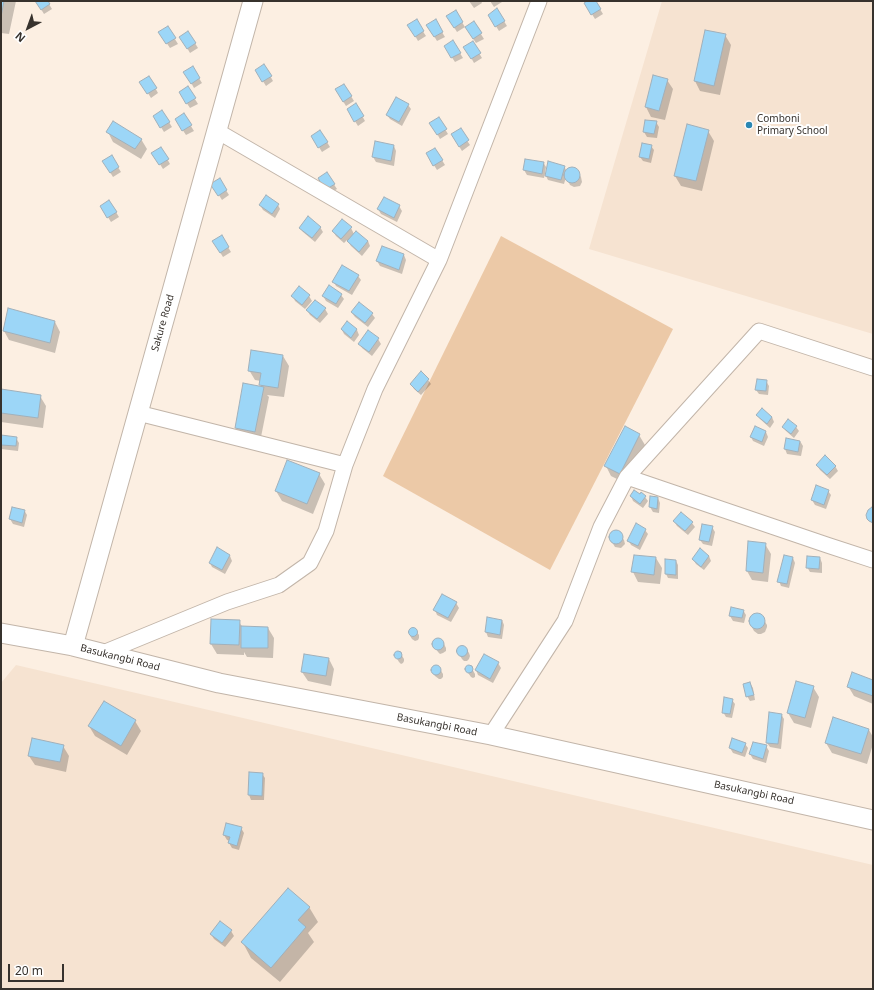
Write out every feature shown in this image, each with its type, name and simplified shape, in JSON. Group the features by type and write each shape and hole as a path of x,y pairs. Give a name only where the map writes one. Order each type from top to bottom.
{"street":[{"name":"Sakure Road","path":"73,646 253,1"},
{"path":"103,653 227,602 279,585 310,563 326,531 345,465 375,389 439,260 539,1"},
{"path":"217,131 439,260"},
{"path":"491,735 565,621 601,527 627,477 759,331 873,368"},
{"path":"138,413 345,465"},
{"path":"627,477 873,560"},
{"name":"Basukangbi Road","path":"1,633 73,646 219,683 491,735 873,820"}],"shaded area":[{"name":"Comboni Primary School","path":"662,1 873,1 873,334 589,249"},
{"path":"501,236 673,329 550,570 383,476"},
{"path":"16,665 873,865 873,989 1,989 1,683"}],"building":[{"path":"1,1 4,1 1,17"},
{"path":"35,1 48,1 50,4 41,10"},
{"path":"587,1 596,1 601,9 591,15 584,3"},
{"path":"497,8 505,21 495,27 488,15"},
{"path":"456,10 463,22 454,28 446,16"},
{"path":"417,19 424,31 415,37 407,25"},
{"path":"436,19 443,32 434,37 426,25"},
{"path":"474,21 482,33 473,39 465,27"},
{"path":"168,26 176,38 166,44 158,32"},
{"path":"705,30 726,34 714,86 694,81"},
{"path":"188,31 196,43 187,49 179,37"},
{"path":"453,40 461,53 451,58 444,46"},
{"path":"473,41 481,53 471,59 463,47"},
{"path":"264,64 272,76 262,82 255,70"},
{"path":"193,66 200,78 191,84 183,72"},
{"path":"653,75 668,79 659,111 645,107"},
{"path":"149,76 157,88 147,94 139,82"},
{"path":"344,84 352,96 343,102 335,89"},
{"path":"188,86 196,98 186,104 179,92"},
{"path":"396,97 409,104 399,122 386,115"},
{"path":"356,103 364,116 354,122 347,109"},
{"path":"162,110 170,122 160,128 153,116"},
{"path":"184,113 192,125 182,131 175,119"},
{"path":"439,117 447,129 437,135 429,123"},
{"path":"645,120 657,121 654,134 643,132"},
{"path":"113,121 142,139 135,149 106,132"},
{"path":"687,124 709,130 696,181 674,176"},
{"path":"461,128 469,140 459,147 451,134"},
{"path":"320,130 328,142 318,148 311,136"},
{"path":"375,141 394,145 391,161 372,157"},
{"path":"642,143 652,145 649,159 639,157"},
{"path":"161,147 169,159 159,165 151,153"},
{"path":"435,148 443,160 433,166 426,153"},
{"path":"112,155 119,167 110,173 102,161"},
{"path":"525,159 544,162 542,174 523,170"},
{"path":"548,161 565,166 561,180 545,176"},
{"path":"572,167 578,169 580,175 578,181 572,183 566,181 564,175 566,169"},
{"path":"327,172 335,184 325,190 318,178"},
{"path":"220,178 227,190 218,196 210,184"},
{"path":"266,195 279,204 272,214 259,205"},
{"path":"384,197 400,205 394,218 377,209"},
{"path":"109,200 117,212 107,218 100,206"},
{"path":"308,216 321,227 312,238 299,228"},
{"path":"342,219 352,227 341,239 332,231"},
{"path":"356,231 368,241 359,252 347,241"},
{"path":"222,235 229,247 220,253 212,241"},
{"path":"382,246 404,254 399,270 376,261"},
{"path":"342,265 359,275 349,291 332,282"},
{"path":"329,285 342,294 336,304 322,296"},
{"path":"299,286 310,295 302,305 291,296"},
{"path":"315,300 326,308 317,319 306,310"},
{"path":"359,302 373,313 365,323 351,312"},
{"path":"8,308 55,321 50,343 3,331"},
{"path":"347,321 357,329 351,338 341,329"},
{"path":"368,330 379,338 369,352 358,344"},
{"path":"251,350 283,355 278,388 259,385 261,373 248,371"},
{"path":"421,371 429,379 418,392 410,384"},
{"path":"757,379 767,380 766,391 755,390"},
{"path":"243,383 264,387 255,432 235,428"},
{"path":"1,389 41,395 38,418 1,413"},
{"path":"762,408 772,417 767,424 756,415"},
{"path":"788,419 797,426 791,434 782,427"},
{"path":"625,426 640,434 620,474 604,466"},
{"path":"755,426 766,431 762,442 750,437"},
{"path":"1,435 17,437 16,446 1,445"},
{"path":"786,438 800,441 798,452 784,449"},
{"path":"825,455 836,466 827,475 816,465"},
{"path":"287,460 320,473 307,504 275,491"},
{"path":"816,485 829,490 824,505 811,500"},
{"path":"634,490 640,494 641,492 646,496 640,504 630,496"},
{"path":"650,496 658,497 657,509 649,507"},
{"path":"12,507 25,510 22,523 9,519"},
{"path":"872,507 873,523 867,519 866,515 868,510"},
{"path":"681,512 693,522 685,531 673,521"},
{"path":"636,523 646,529 638,546 627,541"},
{"path":"702,524 713,526 709,542 699,540"},
{"path":"616,530 621,532 623,537 621,542 616,544 611,542 609,537 611,532"},
{"path":"748,541 766,543 763,573 746,571"},
{"path":"217,547 230,555 222,570 209,563"},
{"path":"700,548 709,556 701,567 692,559"},
{"path":"634,555 656,557 654,575 631,572"},
{"path":"784,555 793,557 787,584 777,582"},
{"path":"807,556 820,557 819,569 806,568"},
{"path":"665,559 676,560 676,575 665,574"},
{"path":"442,594 457,602 448,618 433,610"},
{"path":"731,607 744,610 742,618 729,616"},
{"path":"754,613 760,613 765,618 763,627 760,629 754,629 749,624 749,618"},
{"path":"487,617 502,620 500,635 485,632"},
{"path":"211,619 240,620 239,645 210,644"},
{"path":"241,626 268,627 268,648 241,648"},
{"path":"413,627 418,632 413,637 408,632"},
{"path":"438,638 442,640 444,644 442,648 438,650 434,648 432,644 434,640"},
{"path":"460,646 464,646 466,647 466,655 460,656 457,653 457,649"},
{"path":"398,651 401,652 401,658 398,659 395,658 394,655 395,652"},
{"path":"304,654 329,658 326,676 301,672"},
{"path":"484,654 499,662 490,679 475,670"},
{"path":"434,665 438,665 440,666 440,674 434,675 431,672 431,668"},
{"path":"469,665 472,666 472,672 469,673 466,672 465,669 466,666"},
{"path":"852,672 873,680 873,696 847,687"},
{"path":"796,681 814,686 805,718 787,713"},
{"path":"750,682 754,695 746,697 743,684"},
{"path":"724,697 733,699 730,714 722,713"},
{"path":"104,701 136,720 121,746 88,726"},
{"path":"769,712 782,714 778,744 766,743"},
{"path":"833,717 869,729 861,754 825,743"},
{"path":"32,738 64,745 60,762 28,756"},
{"path":"732,738 746,743 742,753 729,748"},
{"path":"753,742 767,745 763,759 749,754"},
{"path":"249,772 263,773 262,796 248,795"},
{"path":"226,823 242,827 237,846 228,843 230,837 223,835"},
{"path":"288,888 310,907 298,920 306,927 271,968 241,942"},
{"path":"220,921 232,930 222,943 210,934"}],"place":[{"name":"Comboni Primary School","path":"749,125"}]}
